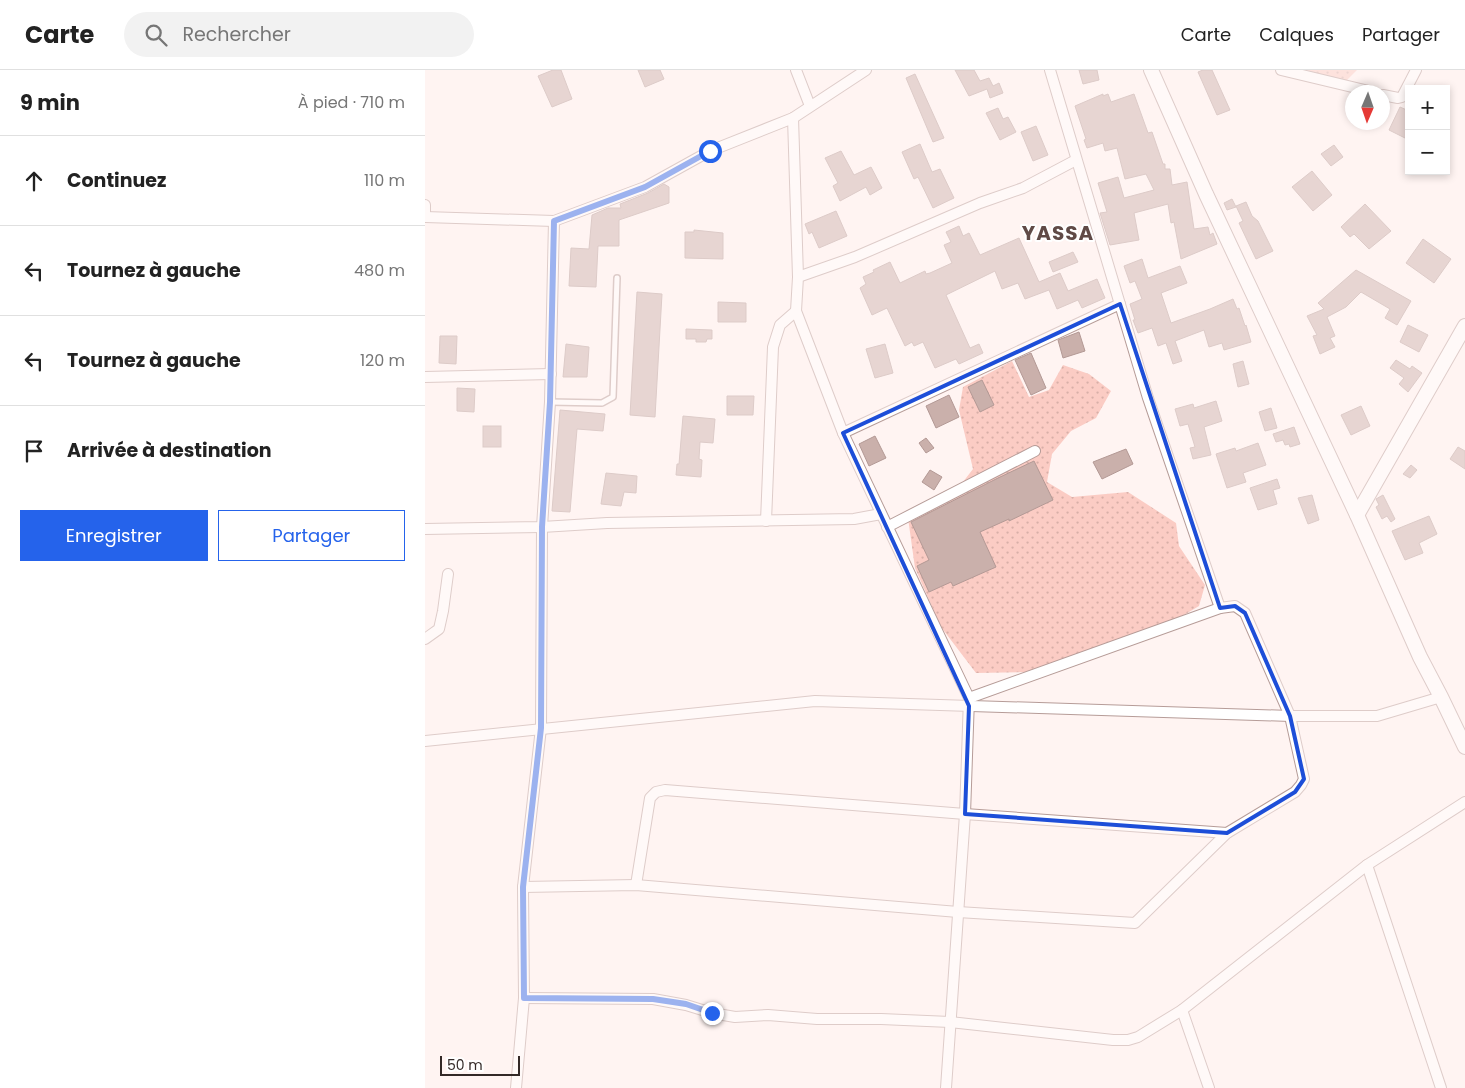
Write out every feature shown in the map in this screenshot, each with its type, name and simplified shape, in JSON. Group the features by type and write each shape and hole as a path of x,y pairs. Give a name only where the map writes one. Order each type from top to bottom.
{"main road":[{"path":"1151,70 1206,194 1357,515 1420,657 1465,747"},
{"path":"1357,515 1465,326"}],"street":[{"path":"797,70 810,106"},
{"path":"425,205 425,217 554,221 645,187 710,151 793,118 867,70"},
{"path":"1050,70 1151,407 1220,608"},
{"path":"1281,70 1345,85"},
{"path":"1390,96 1402,98 1416,70"},
{"path":"793,118 798,277 796,311 843,433 969,702 965,814 946,1088"},
{"path":"798,277 855,257 980,203 1023,188 1076,160"},
{"path":"516,1088 524,998 523,887 541,728 542,527 550,402 554,221"},
{"path":"843,433 1120,304"},
{"path":"765,521 773,347 780,325 796,311"},
{"path":"425,377 551,374"},
{"path":"887,527 1035,451"},
{"path":"425,529 542,527 607,523 854,519 881,514"},
{"path":"425,639 439,629 448,574"},
{"path":"523,887 637,885 958,912 1135,923 1227,833 1295,792 1304,779 1290,716 1245,613 1235,606 1220,608 969,702"},
{"path":"425,741 815,701 969,702 1290,716 1377,716 1441,697"},
{"path":"637,885 650,798 656,792 665,790 1227,833"},
{"path":"524,998 653,999 686,1004 712,1013 735,1017 768,1015 817,1019 950,1022 1127,1040 1138,1037 1181,1010 1367,865 1465,802"},
{"path":"1367,865 1441,1088"},
{"path":"1181,1010 1209,1088"}],"lane":[{"path":"550,402 603,403 613,397 617,278"}],"highlighted area":[{"path":"1120,304 1220,608 1235,606 1245,613 1290,716 1304,779 1295,792 1227,833 965,814 969,706 843,433"}],"shaded area":[{"path":"1307,70 1357,70 1346,81"},
{"path":"1012,361 1029,397 1049,390 1063,365 1089,374 1111,391 1096,418 1071,431 1052,454 1047,482 1072,497 1128,492 1176,523 1179,546 1205,585 1199,606 1169,624 1034,672 976,673 941,627 915,568 908,518 956,491 973,469 959,410 963,387"}],"building":[{"path":"553,70 561,70 572,99 552,107 538,76"},
{"path":"638,70 660,70 664,79 645,87"},
{"path":"955,70 974,70 980,81 989,78 993,86 999,83 1003,93 990,98 987,89 969,96"},
{"path":"1079,70 1097,70 1099,80 1083,84"},
{"path":"1212,70 1230,110 1217,115 1198,72"},
{"path":"915,74 944,138 933,142 906,78"},
{"path":"1103,94 1103,96 1108,94 1111,102 1134,94 1148,133 1152,132 1163,164 1165,164 1165,169 1170,169 1172,185 1187,182 1194,229 1208,227 1210,235 1213,233 1217,244 1181,259 1174,222 1171,223 1168,204 1134,213 1139,240 1110,245 1100,213 1107,212 1098,183 1118,177 1124,198 1154,190 1146,174 1125,179 1117,148 1105,151 1103,143 1087,148 1084,140 1086,139 1075,106"},
{"path":"1400,107 1405,109 1405,138 1389,130"},
{"path":"998,108 1003,119 1008,117 1016,132 1000,140 986,113"},
{"path":"1036,126 1048,155 1033,161 1021,132"},
{"path":"920,144 932,172 940,169 954,198 933,208 918,177 914,179 902,152"},
{"path":"1334,145 1343,157 1331,166 1321,154"},
{"path":"841,151 854,175 871,167 882,188 870,195 866,187 840,201 833,186 838,183 825,158"},
{"path":"1312,171 1332,195 1313,211 1292,187"},
{"path":"664,184 669,187 669,203 619,220 619,246 598,246 596,287 569,286 571,248 589,249 592,215 608,208 621,208 620,204 648,193"},
{"path":"1232,199 1236,207 1227,210 1224,203"},
{"path":"1246,202 1252,216 1258,221 1273,251 1256,259 1239,223 1243,221 1236,206"},
{"path":"1365,204 1391,231 1369,249 1354,234 1350,237 1341,227"},
{"path":"836,211 847,236 819,248 812,232 809,234 805,224"},
{"path":"959,226 963,236 969,233 980,255 1019,238 1039,282 1060,273 1068,291 1097,279 1105,298 1082,308 1078,300 1057,309 1049,290 1025,299 1018,283 1002,289 995,271 946,295 970,348 979,344 983,353 959,364 956,359 935,368 923,342 914,346 912,342 905,346 887,308 872,315 860,288 866,284 863,277 890,262 900,283 925,271 926,274 930,273 952,263 944,245 951,242 946,232"},
{"path":"694,230 723,233 723,259 685,258 685,232 694,232"},
{"path":"1423,239 1451,259 1434,283 1406,263"},
{"path":"1073,252 1078,262 1053,272 1049,262"},
{"path":"1142,259 1148,278 1180,266 1187,283 1161,293 1171,323 1233,299 1237,309 1239,308 1251,342 1224,350 1222,343 1209,347 1204,330 1175,341 1182,361 1173,364 1166,343 1158,346 1152,328 1138,333 1133,320 1135,320 1130,304 1142,299 1135,281 1130,283 1124,266"},
{"path":"1356,270 1411,301 1397,325 1385,318 1390,309 1361,292 1346,307 1327,317 1335,336 1330,338 1335,347 1320,354 1313,336 1317,335 1307,316 1324,309 1318,303"},
{"path":"637,292 662,294 655,417 630,415"},
{"path":"718,302 746,303 746,322 718,322"},
{"path":"1408,325 1428,335 1419,352 1400,342"},
{"path":"686,329 712,330 712,339 707,339 706,342 696,342 696,339 686,339"},
{"path":"1079,332 1085,351 1063,358 1058,340"},
{"path":"440,336 457,336 456,364 439,363"},
{"path":"566,344 589,347 587,377 563,377"},
{"path":"885,344 893,373 875,378 866,349"},
{"path":"1031,353 1046,388 1031,395 1015,360"},
{"path":"1396,360 1410,369 1412,366 1422,373 1408,392 1399,384 1404,378 1390,368"},
{"path":"1243,361 1249,384 1238,387 1233,364"},
{"path":"982,380 994,405 980,412 968,387"},
{"path":"457,388 475,389 474,412 457,411"},
{"path":"949,395 959,417 936,428 926,406"},
{"path":"727,396 754,396 753,415 727,415"},
{"path":"1216,401 1222,421 1204,427 1211,455 1193,459 1190,448 1195,447 1188,424 1180,426 1175,409 1193,404 1194,408"},
{"path":"1361,406 1370,426 1351,435 1341,415"},
{"path":"1271,408 1277,428 1265,431 1259,412"},
{"path":"560,410 605,414 603,431 577,429 570,512 552,511"},
{"path":"683,416 715,419 713,443 700,442 701,477 676,475 677,464 679,464"},
{"path":"483,426 501,426 501,447 483,447"},
{"path":"1294,427 1300,444 1290,447 1289,444 1285,445 1283,440 1276,442 1273,434"},
{"path":"875,436 886,458 869,466 859,444"},
{"path":"926,438 934,448 926,453 919,443"},
{"path":"1258,443 1266,465 1243,473 1246,482 1227,488 1216,454 1235,448 1236,451"},
{"path":"1458,447 1465,451 1465,469 1450,459"},
{"path":"1126,449 1133,464 1102,479 1093,462"},
{"path":"1034,461 1053,500 1009,521 1009,519 980,532 996,567 953,586 951,582 929,592 917,566 929,560 911,522"},
{"path":"1411,465 1417,470 1410,478 1403,474"},
{"path":"930,470 942,477 934,490 922,482"},
{"path":"606,473 637,476 636,493 624,492 621,506 601,504"},
{"path":"1277,479 1280,488 1273,490 1277,504 1258,510 1250,488"},
{"path":"1312,495 1319,520 1308,524 1298,498"},
{"path":"1383,495 1395,519 1391,522 1387,516 1382,519 1376,507 1379,505 1376,499"},
{"path":"1429,516 1437,534 1419,543 1423,553 1405,560 1392,531"}],"district":[{"name":"YASSA","path":"1058,233"}],"route":[{"path":"710,151 645,187 554,221 550,402 542,527 541,728 523,887 524,998 653,999 686,1004 712,1013"}]}
